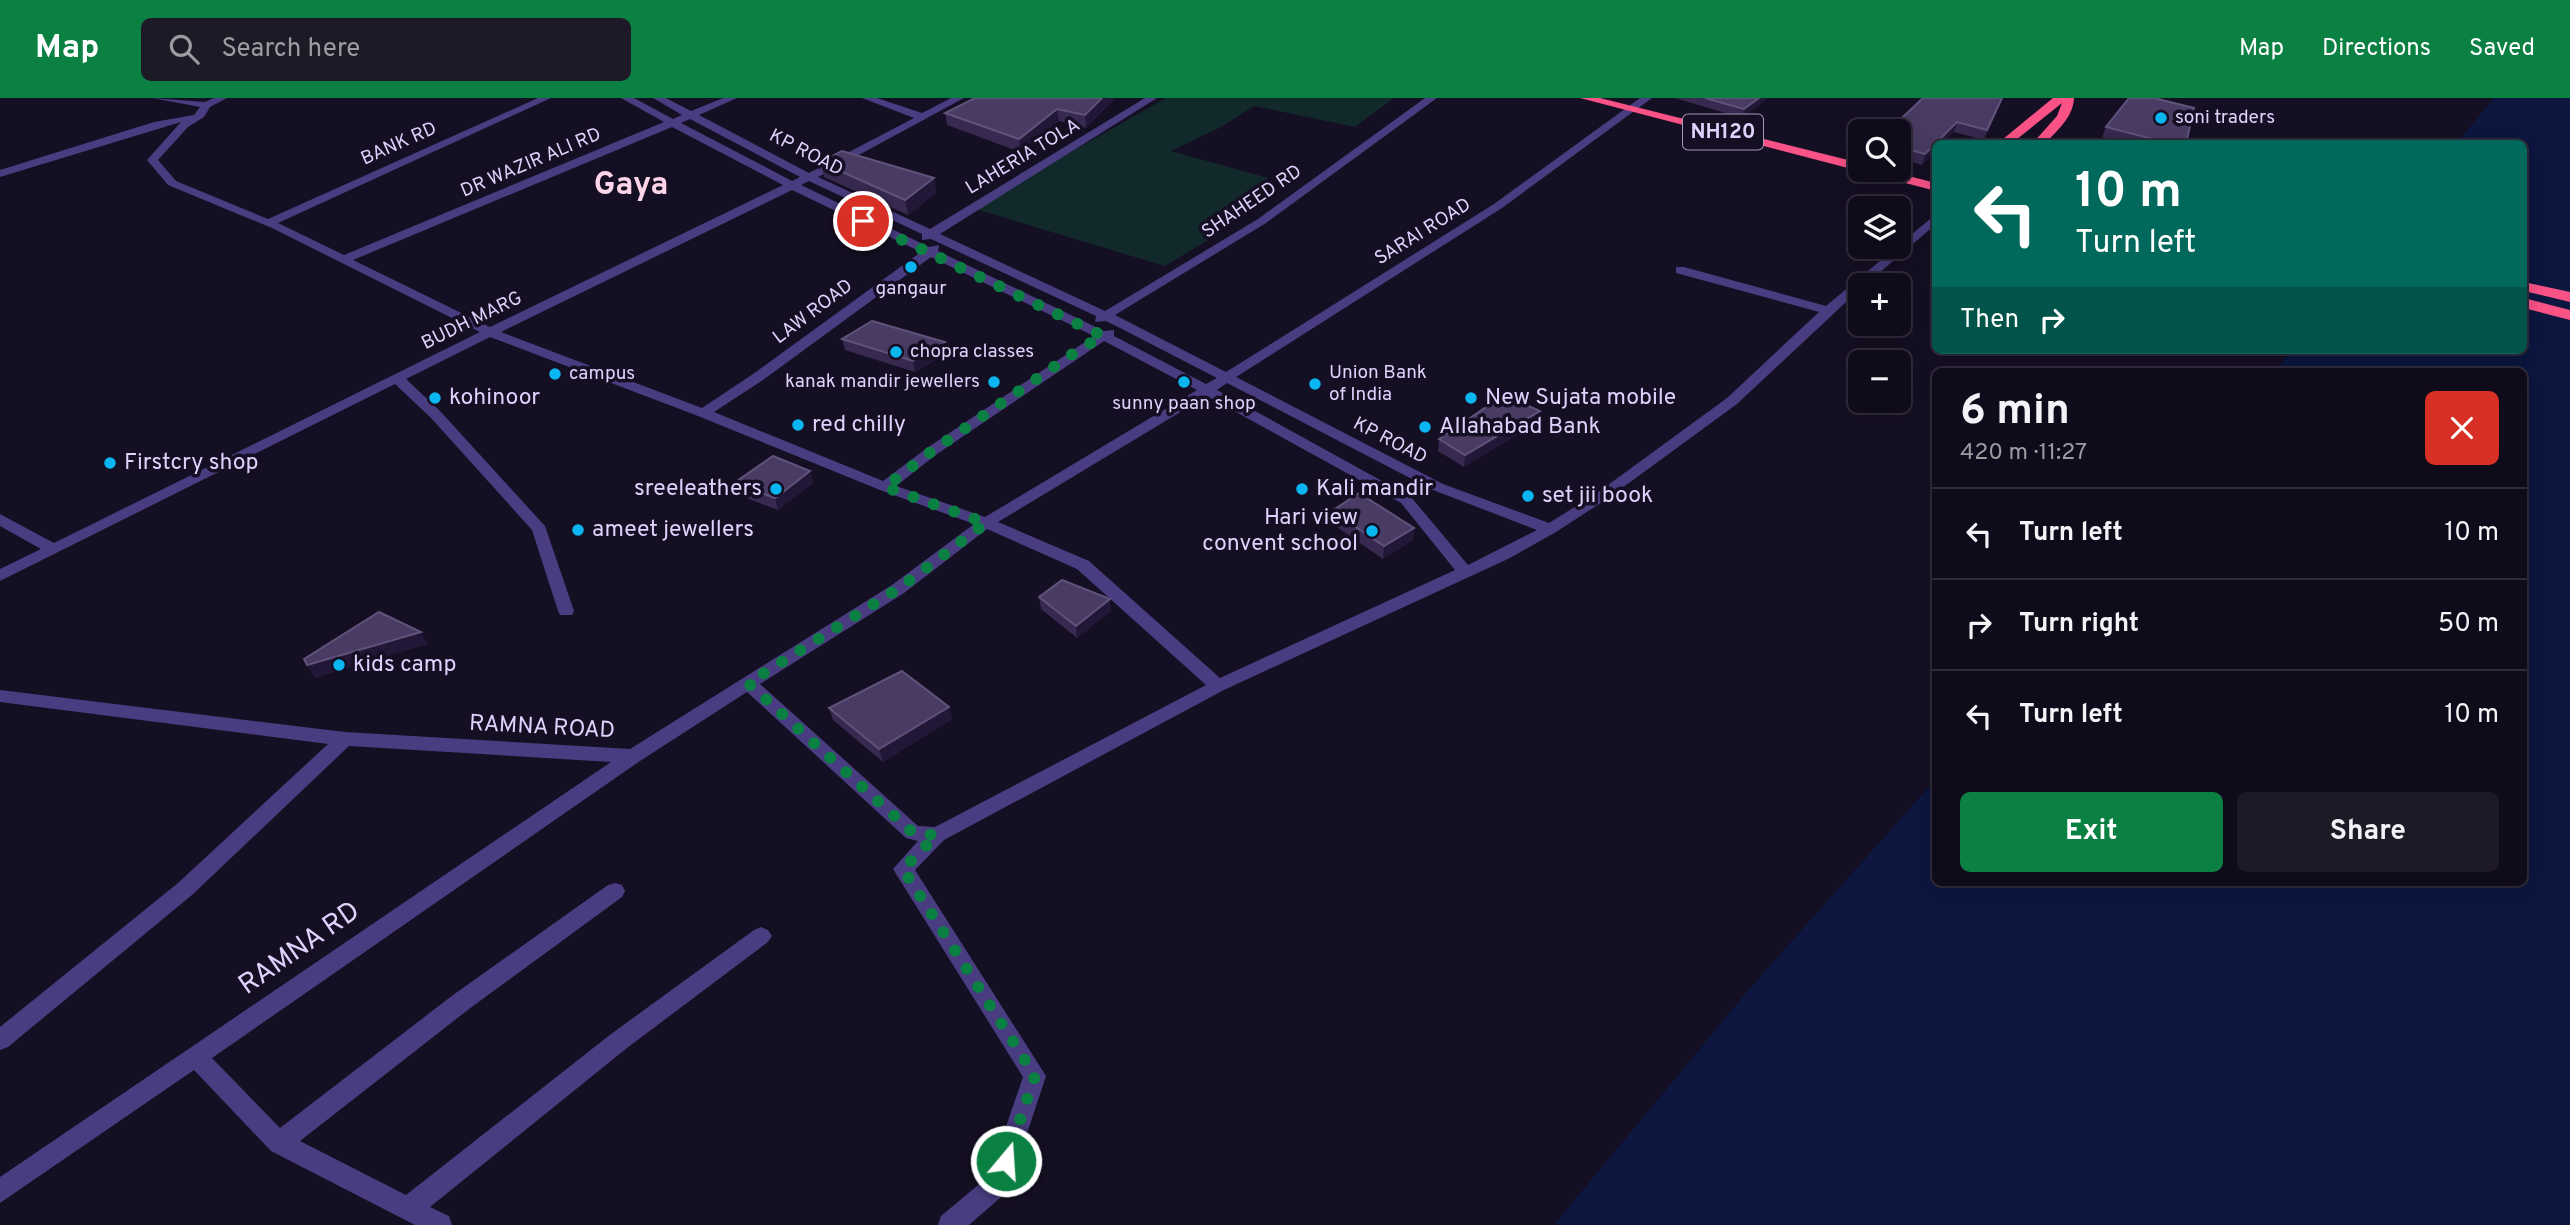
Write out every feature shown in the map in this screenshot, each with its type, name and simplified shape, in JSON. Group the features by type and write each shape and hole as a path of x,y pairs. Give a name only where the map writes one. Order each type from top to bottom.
{"highway":[{"name":"NH120","path":"1586,98 1848,164"},
{"path":"2008,140 2060,98"},
{"path":"2042,140 2063,116 2069,106 2068,98"},
{"path":"1911,181 1932,186"},
{"path":"2527,287 2570,297"},
{"path":"2527,304 2570,314"}],"street":[{"path":"158,98 203,110"},
{"path":"222,98 184,125 152,160 172,183 268,223 491,333 703,413 885,487 986,523 1083,565 1218,686"},
{"name":"BANK RD","path":"268,223 545,98"},
{"name":"KP ROAD","path":"626,98 927,253 1086,326 1406,500 1465,572"},
{"name":"KP ROAD","path":"657,98 809,177 1106,315 1438,487 1550,529"},
{"name":"DR WAZIR ALI RD","path":"342,260 732,98"},
{"path":"867,98 922,117"},
{"name":"BUDH MARG","path":"0,576 286,432 809,177 959,98"},
{"name":"LAHERIA TOLA","path":"911,244 1152,98"},
{"name":"SHAHEED RD","path":"1086,326 1262,221 1432,98"},
{"name":"SARAI ROAD","path":"1226,378 1498,206 1647,98"},
{"path":"0,174 203,110"},
{"path":"950,1225 999,1182 1035,1076 903,869 937,835 1218,686 1465,572 1550,529 1602,496 1732,401 1828,311 1932,220"},
{"name":"LAW ROAD","path":"703,413 758,377 947,240"},
{"path":"1680,270 1828,311"},
{"path":"885,487 932,451 1080,349 1125,325"},
{"name":"RAMNA ROAD","path":"0,696 345,740 633,756 898,589 986,523 1164,418 1226,378"},
{"path":"398,379 436,415 539,529 566,611"},
{"path":"0,519 53,550"},
{"path":"748,683 913,833 937,835"},
{"path":"0,1040 185,889 345,740"},
{"name":"RAMNA RD","path":"0,1191 633,756"},
{"path":"279,1143 461,1002 615,891"},
{"path":"408,1209 619,1041 761,936"},
{"path":"196,1057 279,1143 440,1225"}],"green space":[{"path":"1166,98 1394,98 1355,127 1254,106 1221,127 1171,151 1268,178 1259,200 1210,239 1165,266 972,208"}],"water":[{"path":"2494,98 2570,98 2570,1225 1554,1225 1750,988 1932,783 1932,886 2527,886 2527,368 2277,368 2289,354 2527,354 2527,140 2459,140"}],"building":[{"path":"975,98 1102,98 1085,115 1057,109 1019,139 945,113"},
{"path":"1705,98 1759,98 1744,109"},
{"path":"1923,98 2002,98 1987,130 1957,122 1939,140 1932,140 1932,147 1925,154 1911,150 1911,119 1901,119"},
{"path":"2129,98 2154,98 2194,108 2187,140 2156,140 2106,127"},
{"path":"842,151 934,178 905,200 820,162"},
{"path":"872,321 945,342 913,361 842,339"},
{"path":"1504,395 1540,411 1465,455 1439,439"},
{"path":"773,456 810,471 775,498 734,483"},
{"path":"1359,493 1414,528 1384,546 1332,511"},
{"path":"1062,580 1110,599 1076,626 1039,597"},
{"path":"379,612 421,632 307,665 304,659"},
{"path":"902,671 949,707 879,749 829,708"}],"place":[{"name":"soni traders","path":"2161,118"},
{"name":"gangaur","path":"911,267"},
{"name":"chopra classes","path":"896,352"},
{"name":"campus","path":"555,374"},
{"name":"kanak mandir jewellers","path":"994,382"},
{"name":"sunny paan shop","path":"1184,382"},
{"name":"Union Bank of India","path":"1315,384"},
{"name":"kohinoor","path":"435,398"},
{"name":"New Sujata mobile","path":"1471,398"},
{"name":"red chilly","path":"798,425"},
{"name":"Allahabad Bank","path":"1425,427"},
{"name":"Firstcry shop","path":"110,463"},
{"name":"sreeleathers","path":"776,489"},
{"name":"Kali mandir","path":"1302,489"},
{"name":"set jii book","path":"1528,496"},
{"name":"ameet jewellers","path":"578,530"},
{"name":"Hari view convent school","path":"1372,531"},
{"name":"kids camp","path":"339,665"}],"district":[{"name":"Gaya","path":"631,186"}],"route":[{"path":"863,221 1103,336 932,451 885,487 986,523 898,589 748,683 913,833 937,835 903,869 1035,1076 1006,1161"}]}
